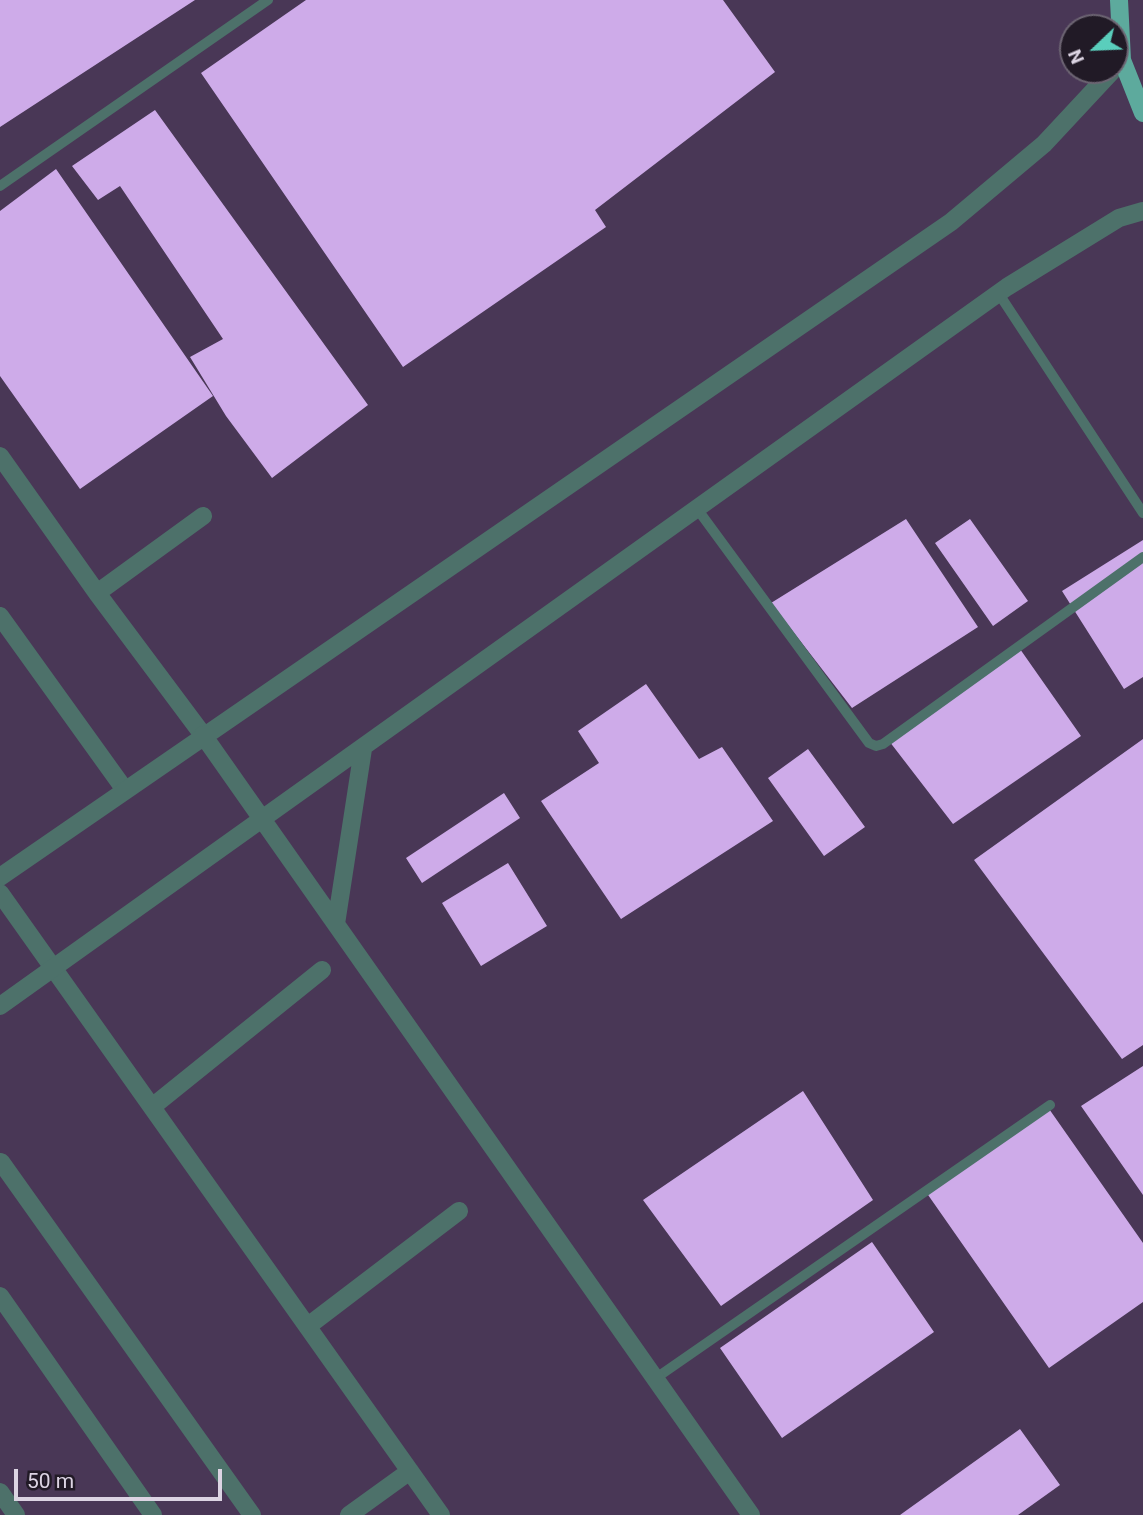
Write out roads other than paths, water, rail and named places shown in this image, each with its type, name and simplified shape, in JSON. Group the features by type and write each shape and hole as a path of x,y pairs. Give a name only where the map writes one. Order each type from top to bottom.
{"main road":[{"path":"1127,84 1143,113"}],"street":[{"path":"0,877 951,222 1044,144 1100,84"},
{"path":"0,1006 999,293 1119,218 1143,211"},
{"path":"0,456 97,593 203,735 751,1515"},
{"path":"97,593 203,516"},
{"path":"0,616 125,790"},
{"path":"336,924 363,749"},
{"path":"0,893 441,1515"},
{"path":"152,1107 322,970"},
{"path":"1,1162 252,1515"},
{"path":"308,1326 459,1211"},
{"path":"0,1296 153,1515"},
{"path":"349,1515 410,1471"},
{"path":"0,1492 16,1515"}],"lane":[{"path":"0,186 268,0"},
{"path":"999,293 1143,513"},
{"path":"698,510 869,743 876,746 883,744 1143,557"},
{"path":"656,1378 1050,1105"}]}
